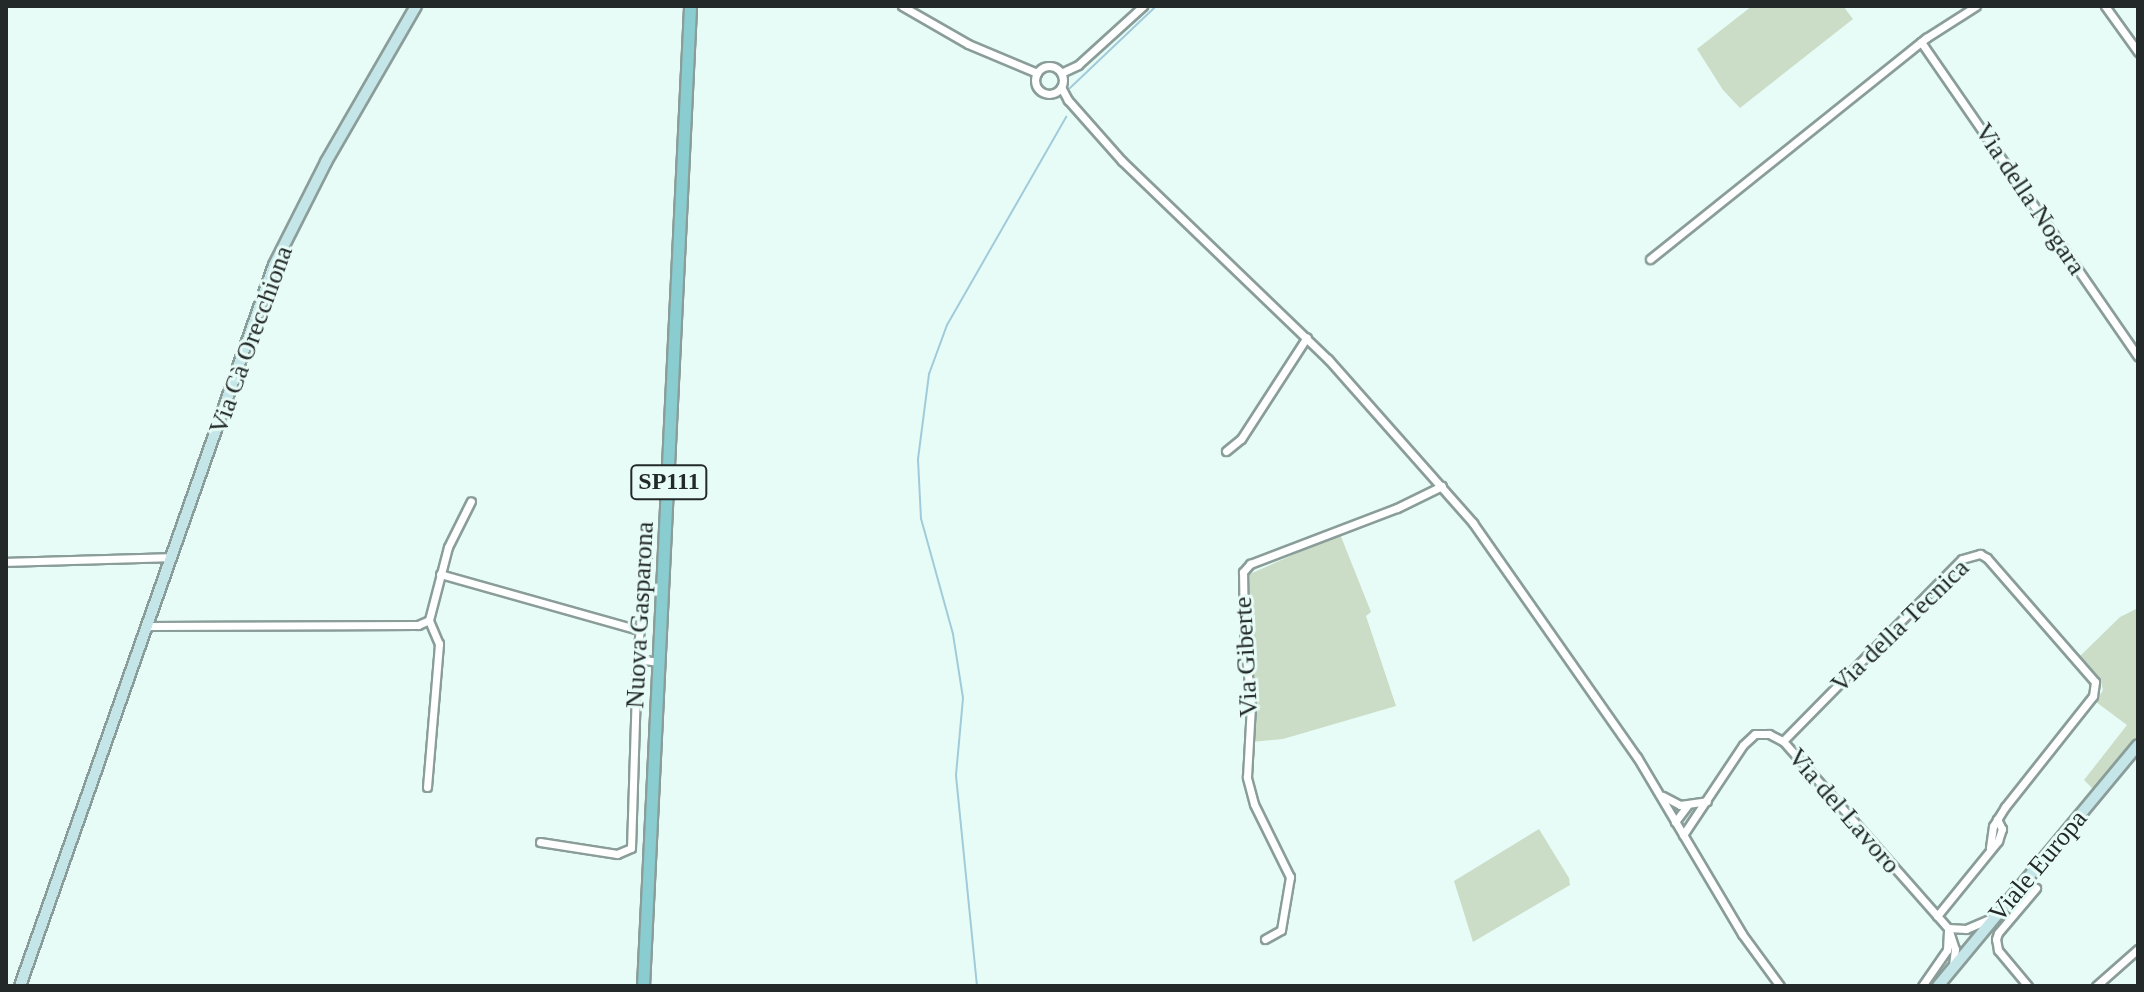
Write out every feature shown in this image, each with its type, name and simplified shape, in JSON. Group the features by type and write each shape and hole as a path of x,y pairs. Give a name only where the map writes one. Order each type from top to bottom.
{"main road":[{"name":"Via Cà Orecchiona","path":"20,986 174,557 274,265 326,162 416,6"},
{"name":"Nuova Gasparona","path":"645,986 690,6"},
{"name":"Viale Europa","path":"1938,986 2138,745"}],"street":[{"path":"902,6 916,10 980,50 1037,73 1051,66 1061,73"},
{"path":"1061,73 1078,65 1143,6"},
{"path":"1650,259 1921,42 1976,6"},
{"path":"2105,6 2138,52"},
{"name":"Via della Nogara","path":"1921,42 2138,356"},
{"path":"1037,73 1035,82 1040,90 1053,93 1061,87"},
{"path":"1061,73 1061,87 1068,100 1122,161 1307,337 1442,486 1551,633 1660,794 1742,934 1780,986"},
{"path":"1226,451 1241,439 1307,337"},
{"name":"Via Giberte","path":"1265,939 1281,930 1290,877 1254,804 1247,777 1251,706 1242,610 1243,572 1250,564 1397,508 1442,486"},
{"path":"427,787 439,644 429,620 448,547 471,501"},
{"path":"540,842 617,854 631,848 637,659 647,552"},
{"name":"Via della Tecnica","path":"1783,741 1962,559 1972,554 1987,558 2095,682 2093,696 1997,819 1990,848 1937,916"},
{"path":"6,562 174,557"},
{"path":"440,574 639,630"},
{"path":"148,626 418,625 429,620"},
{"path":"637,659 659,662"},
{"name":"Via del Lavoro","path":"1683,835 1743,745 1755,734 1769,734 1783,741 1948,928"},
{"path":"1660,794 1671,802 1688,805 1707,801"},
{"path":"1675,822 1688,805"},
{"path":"1675,822 1694,819"},
{"path":"2028,986 1998,950 1996,939 2036,888"},
{"path":"1948,928 1966,929 1995,916"},
{"path":"1948,928 1955,949 1953,968"},
{"path":"1922,986 1947,950 1948,928"},
{"path":"2096,986 2138,949"}],"green space":[{"path":"1752,6 1843,6 1853,19 1740,108 1723,90 1697,49"},
{"path":"1340,534 1371,612 1366,616 1396,706 1283,739 1251,742 1243,577"},
{"path":"2138,608 2138,738 2096,792 2084,780 2127,725 2096,702 2103,690 2100,678 2078,658 2120,617"},
{"path":"1539,829 1569,878 1570,885 1473,942 1454,881"}],"waterway":[{"path":"1070,88 1156,6"},
{"path":"977,986 956,775 963,698 953,634 921,519 918,459 929,374 947,325 1066,117"}]}
